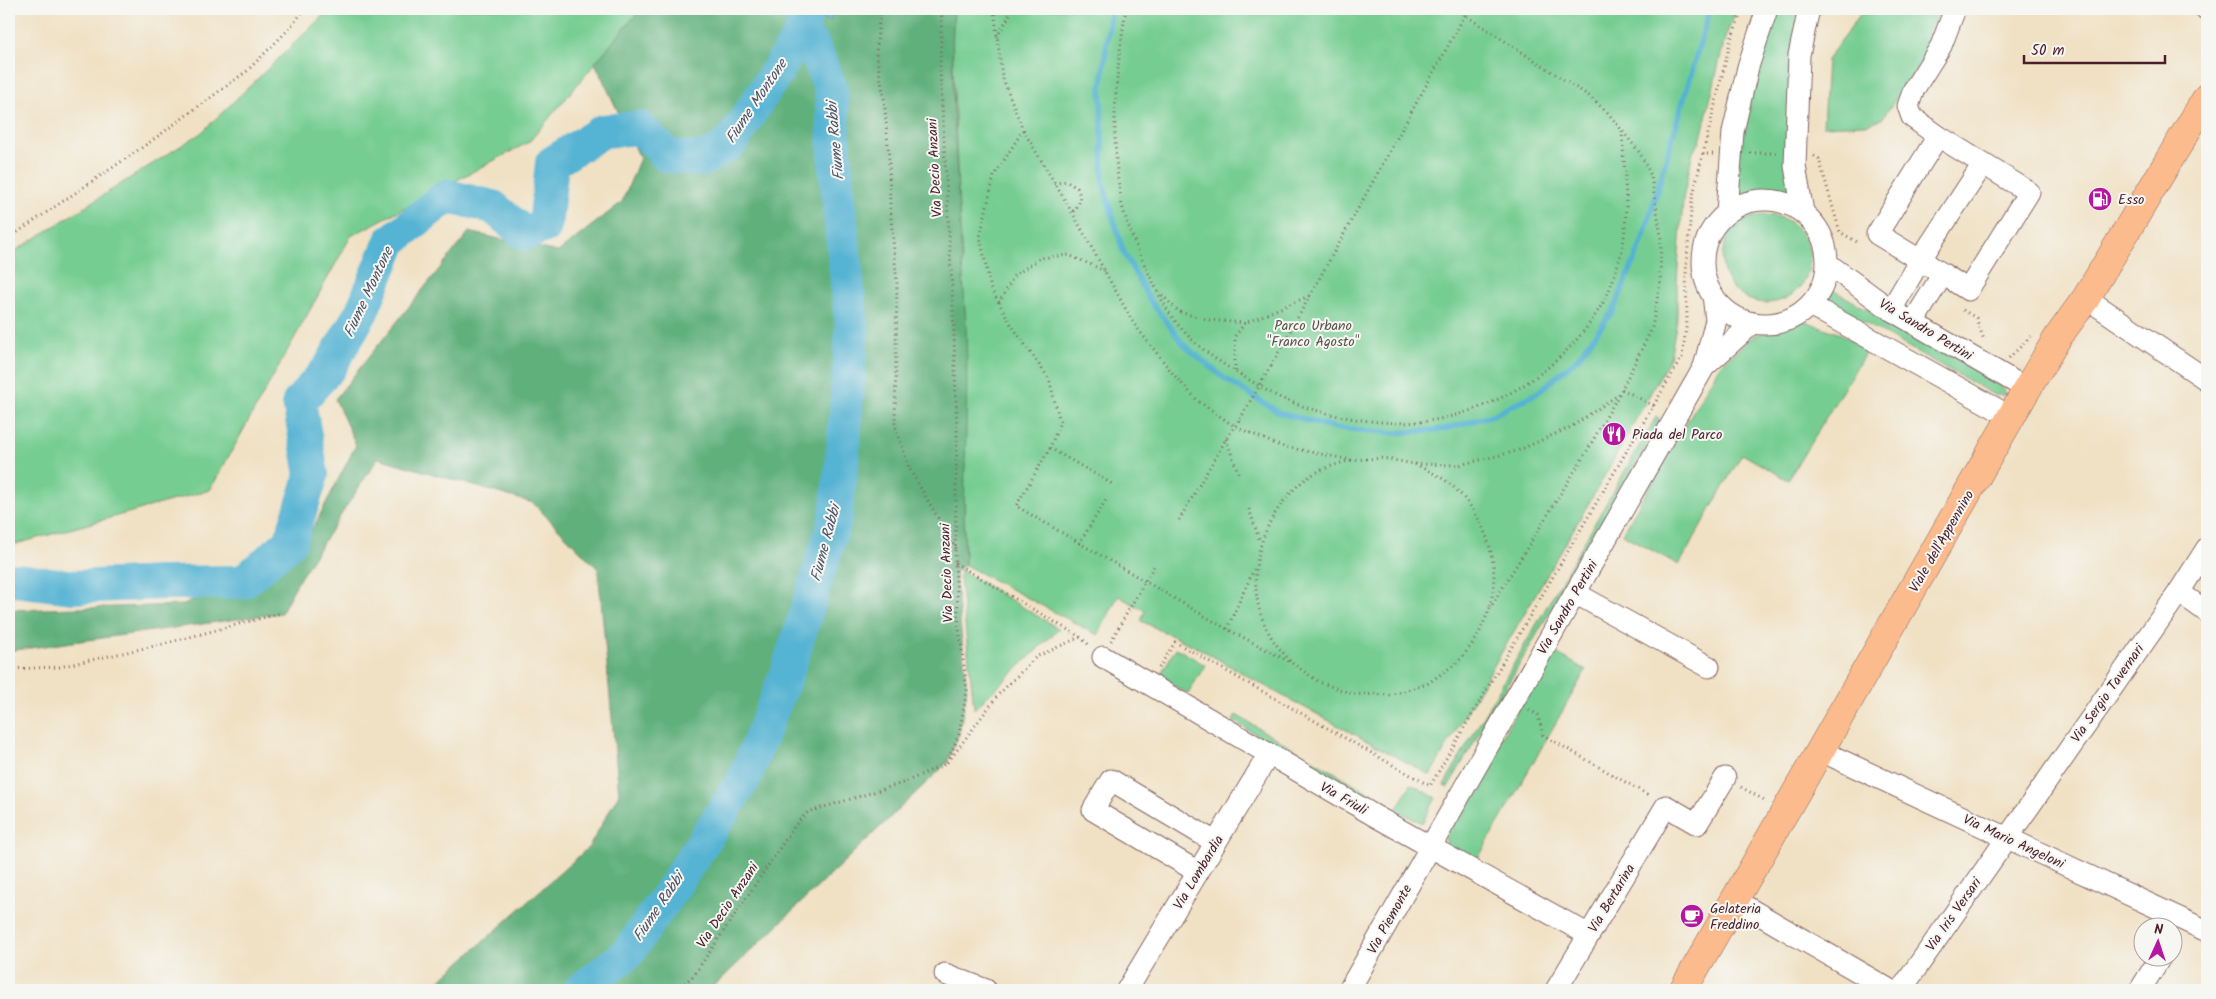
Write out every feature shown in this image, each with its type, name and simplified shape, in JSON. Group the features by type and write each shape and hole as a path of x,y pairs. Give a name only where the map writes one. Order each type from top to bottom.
{"main road":[{"name":"Viale dell'Appennino","path":"1684,990 2027,389 2058,338 2086,298 2207,98"}],"street":[{"path":"1727,212 1733,132 1748,67 1767,9"},
{"path":"1803,212 1795,166 1799,55 1809,9"},
{"path":"1938,136 1877,234 1968,290 2029,192 1938,136 1912,117 1908,106 1914,89 1942,46 1955,9"},
{"path":"1891,310 1920,260 1983,164"},
{"path":"1765,199 1785,202 1803,212 1817,227 1826,244 1828,264 1822,286 1810,305 1793,317 1774,324 1753,323 1737,317 1724,308 1713,295 1705,279 1703,260 1706,242 1714,226 1727,212 1744,203 1765,199"},
{"name":"Via Sandro Pertini","path":"1828,264 1891,310 2027,389"},
{"path":"1913,322 1943,274"},
{"name":"Via Sandro Pertini","path":"1430,847 1704,367 1716,320 1713,295"},
{"path":"2086,298 2207,380"},
{"path":"1810,305 2012,417"},
{"name":"Via Sandro Pertini","path":"1704,367 1753,323"},
{"name":"Via Sergio Tavernari","path":"2006,838 2207,548"},
{"path":"2178,592 2207,612"},
{"path":"1575,593 1709,667"},
{"name":"Via Friuli","path":"1103,657 1149,686 1430,847 1589,935"},
{"name":"Via Mario Angeloni","path":"1822,749 1834,757 2006,838 2155,916"},
{"name":"Via Lombardia","path":"1127,990 1269,754"},
{"path":"1666,806 1697,824 1725,778"},
{"path":"1198,872 1093,810 1111,780 1215,842"},
{"name":"Via Bertarina","path":"1556,990 1666,806"},
{"name":"Via Iris Versari","path":"1901,990 2006,838"},
{"name":"Via Piemonte","path":"1349,990 1430,847"},
{"path":"1736,898 1743,905 1890,990"},
{"name":"Via Mario Angeloni","path":"2184,929 2207,931"},
{"path":"2140,990 2155,966"},
{"path":"945,974 986,990"}],"path":[{"path":"9,238 150,142 247,71 288,30 305,9"},
{"path":"880,9 876,54 886,123 890,207 897,283 895,425 909,468 956,550"},
{"name":"Via Decio Anzani","path":"677,990 694,974 796,824 808,812 903,783 947,762 959,734 967,690 959,628 955,563 957,430 953,307 940,68 942,9"},
{"path":"994,9 1002,76 1023,130 1072,212 1134,324 1174,375 1198,401 1234,426 1280,446 1351,460"},
{"path":"997,38 1013,9"},
{"path":"1126,9 1117,66 1115,154 1122,206 1135,245 1173,319 1203,349 1235,371 1285,400 1347,418 1402,423 1439,420 1475,409 1508,395 1547,370 1581,334 1606,298 1621,258 1625,218 1622,129"},
{"path":"1023,130 994,176 980,238 991,289 1012,326 1049,379 1060,422 1050,448 1016,506 1227,629 1292,663 1319,682 1353,694 1390,695 1427,684 1458,662 1477,638 1490,608 1563,491 1622,389 1652,328 1660,283 1661,236 1651,176 1640,153 1608,113 1589,96 1456,9"},
{"path":"1179,520 1271,366 1468,9"},
{"path":"1149,686 1175,642 1430,786 1682,357 1687,321 1686,271 1692,199 1731,39 1743,9"},
{"path":"1703,154 1809,153 1819,159 1840,232 1864,246"},
{"path":"1054,184 1066,181 1077,188 1080,200 1077,208 1072,212"},
{"path":"999,304 1014,276 1040,258 1069,255 1105,271"},
{"path":"1158,291 1179,312 1208,320 1245,323 1310,295"},
{"path":"1961,309 1976,318 1980,334 1988,346"},
{"path":"1235,371 1235,336 1245,323"},
{"path":"2002,354 2009,358 2039,327 2058,338"},
{"path":"1622,389 1654,406"},
{"path":"1227,629 1255,567 1260,543 1275,510 1303,481 1328,467 1351,460 1383,458 1414,464 1459,465 1517,451 1571,427 1619,394"},
{"path":"1226,439 1239,474"},
{"path":"1050,448 1114,485"},
{"path":"1414,464 1448,482 1470,505 1482,523 1490,543 1494,579 1490,608"},
{"path":"1079,544 1107,498"},
{"path":"1249,510 1260,543"},
{"path":"955,563 1080,637 1103,657 1154,566"},
{"path":"1255,567 1256,591 1261,614 1275,642 1292,663"},
{"path":"9,669 59,667 164,644 281,613"},
{"path":"947,762 998,695 1036,657 1080,637"},
{"path":"1513,701 1538,715 1543,735 1666,806"},
{"path":"1725,778 1785,812"}],"green space":[{"path":"330,9 641,9 529,142 351,236 210,490 9,546 9,255 201,133"},
{"path":"641,9 954,9 952,48 954,115 967,357 964,506 965,565 955,572 967,690 959,734 947,763 710,990 429,990 589,847 619,794 598,569 533,503 378,458 300,578 281,613 9,651 9,610 184,605 309,536 356,445 335,399 469,232 558,252 622,202 640,158 595,63"},
{"name":"Parco Urbano \"Franco Agosto\"","path":"954,9 1737,9 1725,38 1700,142 1693,151 1683,199 1677,281 1677,320 1670,358 1600,484 1430,775 1200,649 1141,621 1145,611 1118,596 1098,635 965,565 960,245 952,35"},
{"path":"1776,9 1801,9 1794,198 1756,193 1738,200 1736,169 1750,79"},
{"path":"1864,9 1943,9 1928,32 1937,39 1882,119 1866,124 1823,126 1827,60"},
{"path":"1766,215 1783,219 1797,228 1806,242 1810,259 1806,276 1797,290 1783,299 1766,303 1749,299 1735,290 1726,276 1722,259 1726,242 1735,228 1749,219"},
{"path":"1826,288 1998,381 2006,395 1994,395 1824,300 1822,292"},
{"path":"1805,321 1841,334 1867,350 1788,480 1742,454 1679,565 1622,534 1720,365 1753,336"},
{"path":"1656,417 1661,421 1448,787 1444,785"},
{"path":"959,569 1059,629 974,709"},
{"path":"1176,648 1205,665 1188,694 1159,677"},
{"path":"1551,650 1586,670 1476,862 1448,846 1445,838"},
{"path":"1236,715 1375,796 1372,802 1233,721"},
{"path":"1411,784 1436,798 1422,823 1396,810"}],"water":[{"path":"794,9 832,9 831,21"}],"waterway":[{"name":"Fiume Montone","path":"9,581 15,580 74,587 243,582 290,542 312,475 299,402 329,368 362,311 391,241 447,196 493,207 525,234 545,226 552,163 603,131 640,128 668,156 703,160 731,143 800,35 808,9"},
{"path":"1111,9 1101,89 1103,183 1123,251 1149,299 1184,345 1225,379 1280,413 1336,428 1397,433 1445,429 1493,415 1537,393 1577,359 1613,311 1642,242 1710,9"},
{"name":"Fiume Rabbi","path":"580,990 627,954 744,779 788,670 835,520 842,463 852,329 837,184 831,89 813,46 800,35"}],"place":[{"name":"Esso","path":"2100,199"},
{"name":"Piada del Parco","path":"1614,434"},
{"name":"Gelateria Freddino","path":"1692,916"}]}
